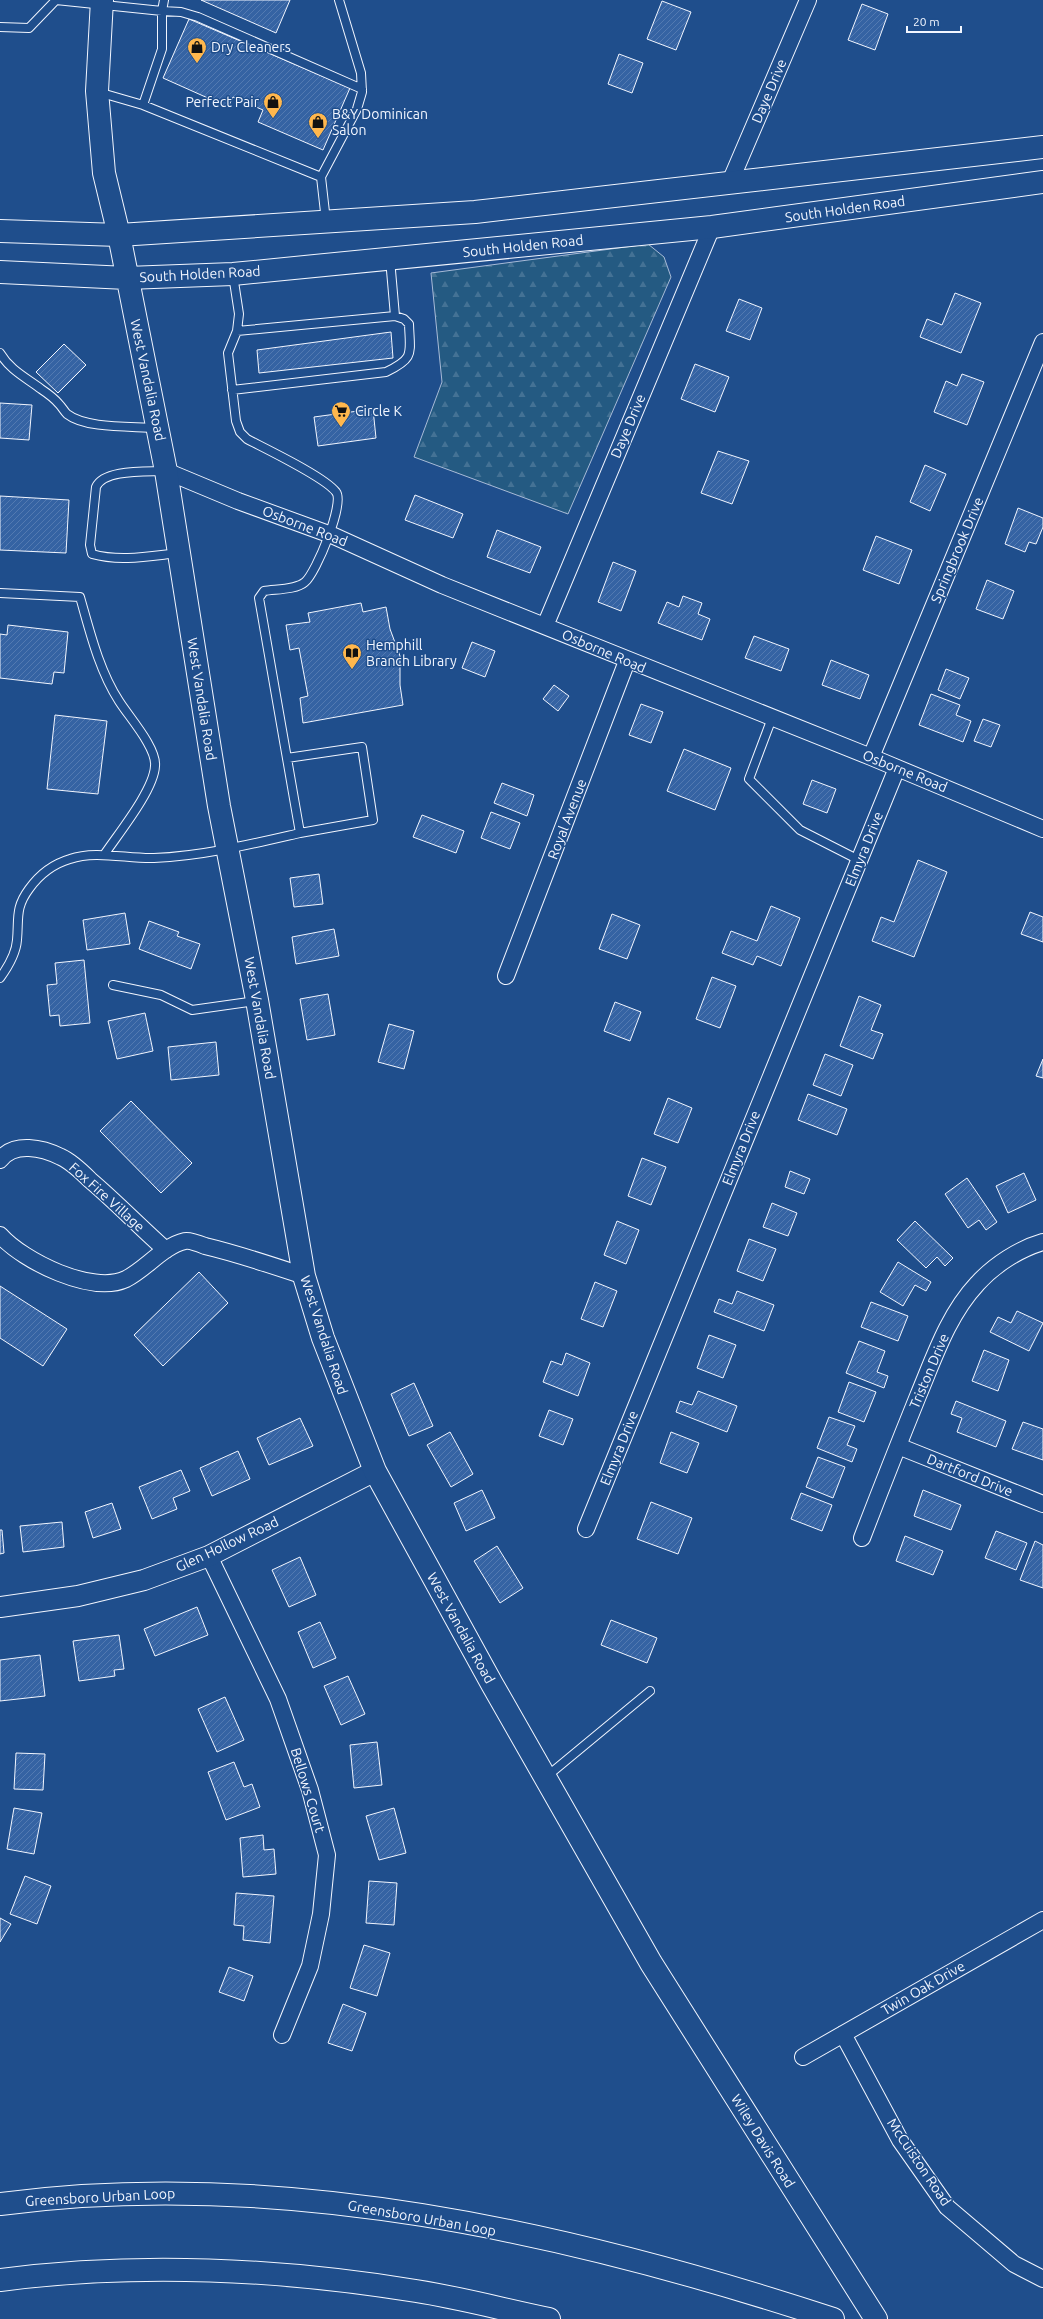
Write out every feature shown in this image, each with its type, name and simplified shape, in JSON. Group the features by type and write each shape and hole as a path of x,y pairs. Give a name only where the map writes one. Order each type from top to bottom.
{"main road":[{"name":"West Vandalia Road","path":"102,3 97,92 104,173 119,235 166,471 228,849 257,1000 304,1276 339,1381 375,1471 545,1777 651,1963"},
{"path":"0,231 119,235 475,212 1043,147"},
{"name":"South Holden Road","path":"0,272 127,278 233,274 712,227 1043,182"},
{"name":"Wiley Davis Road","path":"651,1963 876,2319"},
{"name":"Greensboro Urban Loop","path":"0,2204 40,2198 171,2193 236,2194 364,2206 560,2243 749,2291 833,2319"},
{"path":"0,2280 32,2276 173,2269 285,2276 416,2291 549,2319"}],"street":[{"name":"Daye Drive","path":"730,182 808,0"},
{"name":"Daye Drive","path":"545,626 712,227"},
{"name":"Springbrook Drive","path":"871,757 1043,342"},
{"name":"Osborne Road","path":"166,471 238,501 329,534 442,585 545,626 627,661 871,757 1043,829"},
{"name":"Royal Avenue","path":"506,976 627,661"},
{"name":"Elmyra Drive","path":"586,1529 897,768"},
{"name":"Fox Fire Village","path":"0,1160 5,1154 23,1147 40,1150 62,1158 113,1199 166,1250"},
{"path":"0,1235 21,1253 48,1268 100,1284 125,1279 148,1266 166,1250 186,1241 234,1253 304,1276"},
{"name":"Triston Drive","path":"862,1538 936,1351 952,1318 977,1284 1004,1261 1032,1245 1043,1242"},
{"name":"Dartford Drive","path":"898,1446 1043,1504"},
{"name":"Glen Hollow Road","path":"0,1607 78,1596 144,1580 209,1556 375,1471"},
{"name":"Bellows Court","path":"209,1556 278,1699 310,1790 327,1855 321,1914 310,1966 282,2035"},
{"name":"Twin Oak Drive","path":"803,2057 1043,1920"},
{"name":"McCuiston Road","path":"843,2034 900,2140 947,2207 1014,2264 1043,2279"}],"lane":[{"path":"4,27 29,28 56,0 102,3 181,12 198,17 362,89"},
{"path":"143,105 162,49 162,11 164,0"},
{"path":"326,222 321,177 357,109 362,89 361,73 339,0"},
{"path":"97,92 143,105 321,177"},
{"path":"390,259 396,316"},
{"path":"233,274 239,314 237,331 228,353 236,421 240,432 247,439 322,480 337,493 338,509 313,570 305,582 298,586 264,591 259,598 300,833"},
{"path":"232,390 386,372 404,363 410,351 409,324 404,319 396,316 237,331"},
{"path":"0,353 3,362 59,404 67,414 78,420 96,425 158,428"},
{"path":"166,471 108,475 99,481 96,487 90,545 92,554 103,557 134,558 179,553"},
{"path":"0,593 80,596 100,665 118,700 152,751 156,766 149,787 104,855"},
{"path":"772,718 749,779 800,830 859,860"},
{"path":"0,978 10,963 17,941 18,910 29,889 46,870 71,858 104,855 153,858 228,849 300,833 374,820 362,747 287,758"},
{"path":"113,985 161,995 192,1010 257,1000"},
{"path":"545,1777 650,1692"}],"green space":[{"path":"648,244 664,257 671,277 568,514 414,457 442,382 431,273"}],"building":[{"path":"201,0 290,0 276,33"},
{"path":"662,1 691,12 676,50 647,39"},
{"path":"862,4 888,14 875,50 848,40"},
{"path":"189,19 350,88 323,150 258,122 263,110 233,97 228,107 163,78"},
{"path":"619,54 643,63 632,93 608,84"},
{"path":"955,293 981,303 961,353 920,337 927,319 942,325"},
{"path":"739,299 762,308 750,340 726,331"},
{"path":"391,332 393,358 259,373 257,350"},
{"path":"64,344 86,365 58,393 36,372"},
{"path":"695,364 729,377 715,412 681,399"},
{"path":"962,374 984,382 967,425 934,412 946,381 957,386"},
{"path":"0,403 32,405 29,440 0,438"},
{"path":"373,409 376,438 318,446 314,417"},
{"path":"718,451 749,461 732,504 701,493"},
{"path":"925,465 946,474 930,511 910,502"},
{"path":"415,495 463,514 453,538 405,520"},
{"path":"0,496 69,500 66,553 0,550"},
{"path":"1018,508 1043,518 1043,527 1036,544 1029,542 1025,552 1005,544"},
{"path":"497,530 541,547 530,573 487,557"},
{"path":"876,536 912,550 899,584 863,570"},
{"path":"613,562 636,571 621,611 598,602"},
{"path":"987,580 1014,591 1003,619 976,609"},
{"path":"683,596 702,603 698,614 710,619 702,640 658,623 667,602 679,607"},
{"name":"Hemphill Branch Library","path":"361,603 363,612 386,607 390,629 400,656 400,685 403,705 303,723 300,698 308,696 299,648 290,650 286,625 310,622 308,613"},
{"path":"8,625 68,632 64,673 54,672 52,684 0,678 0,634 7,635"},
{"path":"754,636 789,649 781,671 745,658"},
{"path":"472,642 495,651 485,677 462,668"},
{"path":"831,660 869,675 860,699 822,685"},
{"path":"946,669 969,678 960,699 938,690"},
{"path":"554,685 569,696 558,711 543,699"},
{"path":"931,694 960,705 956,715 971,721 963,742 919,725"},
{"path":"641,704 663,712 651,743 629,735"},
{"path":"55,715 107,721 98,794 47,789"},
{"path":"983,719 1000,725 991,747 974,741"},
{"path":"684,749 731,768 715,810 667,791"},
{"path":"812,780 836,789 827,813 803,804"},
{"path":"502,783 534,795 527,816 494,803"},
{"path":"491,812 520,823 510,849 481,838"},
{"path":"422,815 464,831 456,853 413,837"},
{"path":"918,860 947,872 914,957 872,941 881,917 894,922"},
{"path":"319,874 323,904 294,907 290,878"},
{"path":"771,906 800,918 781,966 757,956 753,965 722,953 731,931 757,941"},
{"path":"1030,912 1043,917 1043,942 1021,934"},
{"path":"125,913 130,944 87,950 83,920"},
{"path":"612,914 640,925 627,959 599,949"},
{"path":"149,921 179,932 177,936 200,944 191,969 139,949"},
{"path":"334,929 339,956 296,964 292,937"},
{"path":"84,960 90,1023 60,1026 59,1015 50,1016 47,985 57,984 55,963"},
{"path":"712,977 736,986 720,1028 696,1019"},
{"path":"328,994 335,1035 307,1040 300,999"},
{"path":"859,996 881,1005 871,1030 883,1034 873,1059 840,1046"},
{"path":"615,1002 641,1012 630,1041 604,1031"},
{"path":"145,1013 153,1051 117,1059 108,1021"},
{"path":"389,1024 414,1031 404,1069 378,1062"},
{"path":"216,1042 219,1075 171,1080 168,1047"},
{"path":"825,1054 853,1065 841,1096 813,1085"},
{"path":"1043,1059 1043,1078 1036,1076"},
{"path":"808,1094 847,1109 837,1135 798,1120"},
{"path":"668,1098 692,1108 678,1143 654,1134"},
{"path":"131,1101 192,1163 161,1193 100,1131"},
{"path":"642,1158 666,1167 651,1205 628,1196"},
{"path":"790,1171 810,1179 804,1194 785,1187"},
{"path":"1024,1173 1036,1200 1008,1213 996,1186"},
{"path":"967,1178 997,1222 986,1230 979,1220 968,1228 945,1194"},
{"path":"772,1203 797,1213 788,1236 763,1227"},
{"path":"617,1221 639,1230 626,1264 604,1255"},
{"path":"915,1221 953,1258 945,1266 937,1257 926,1268 897,1240"},
{"path":"749,1239 776,1249 763,1281 737,1271"},
{"path":"898,1262 931,1282 926,1291 915,1285 903,1306 880,1292"},
{"path":"199,1272 228,1303 163,1366 134,1335"},
{"path":"595,1282 617,1291 603,1327 581,1319"},
{"path":"0,1286 67,1329 43,1366 0,1338"},
{"path":"737,1291 774,1305 764,1331 714,1312 719,1299 732,1304"},
{"path":"871,1302 908,1316 898,1341 861,1327"},
{"path":"1017,1311 1043,1323 1029,1351 990,1332 998,1317 1011,1323"},
{"path":"709,1335 736,1345 723,1378 697,1368"},
{"path":"859,1341 885,1351 877,1372 888,1376 884,1388 846,1373"},
{"path":"984,1350 1009,1360 998,1391 972,1381"},
{"path":"566,1353 590,1363 578,1396 543,1382 551,1361 562,1365"},
{"path":"849,1382 876,1392 864,1422 838,1412"},
{"path":"414,1383 433,1426 409,1436 391,1394"},
{"path":"698,1391 737,1406 727,1432 676,1412 680,1401 692,1405"},
{"path":"956,1401 1006,1421 996,1447 957,1432 962,1418 951,1414"},
{"path":"549,1410 573,1419 563,1445 539,1436"},
{"path":"829,1417 855,1426 847,1445 857,1449 852,1462 817,1448"},
{"path":"300,1418 313,1446 269,1465 257,1438"},
{"path":"1023,1422 1043,1429 1043,1460 1012,1449"},
{"path":"450,1432 473,1474 451,1487 427,1445"},
{"path":"671,1432 699,1443 687,1473 660,1463"},
{"path":"238,1451 250,1479 212,1496 200,1468"},
{"path":"818,1457 845,1467 833,1498 806,1487"},
{"path":"181,1470 190,1491 173,1498 177,1509 152,1519 139,1487"},
{"path":"482,1490 495,1518 466,1531 454,1503"},
{"path":"923,1490 961,1505 951,1530 914,1516"},
{"path":"801,1493 832,1505 822,1531 791,1519"},
{"path":"651,1502 692,1518 678,1554 637,1539"},
{"path":"112,1503 121,1529 93,1538 85,1512"},
{"path":"62,1522 64,1547 23,1552 20,1526"},
{"path":"0,1530 2,1530 4,1553 0,1554"},
{"path":"996,1531 1027,1543 1016,1570 985,1558"},
{"path":"905,1536 943,1551 933,1575 896,1561"},
{"path":"1035,1541 1043,1545 1043,1588 1020,1580"},
{"path":"497,1546 523,1588 500,1603 474,1561"},
{"path":"300,1557 316,1595 289,1607 272,1570"},
{"path":"197,1607 208,1635 155,1656 144,1629"},
{"path":"611,1620 657,1638 647,1663 601,1645"},
{"path":"320,1622 336,1658 313,1668 298,1632"},
{"path":"119,1635 124,1669 114,1670 115,1676 79,1681 73,1641"},
{"path":"40,1655 45,1696 0,1701 0,1660"},
{"path":"348,1676 365,1714 341,1725 324,1686"},
{"path":"225,1697 244,1740 217,1752 198,1709"},
{"path":"377,1742 382,1785 354,1788 350,1745"},
{"path":"16,1753 45,1754 43,1790 14,1789"},
{"path":"234,1762 244,1787 252,1784 260,1807 226,1820 208,1772"},
{"path":"14,1808 42,1813 34,1854 7,1849"},
{"path":"394,1808 406,1853 379,1860 366,1816"},
{"path":"263,1835 264,1850 274,1849 276,1874 243,1877 240,1838"},
{"path":"25,1876 51,1886 37,1924 10,1914"},
{"path":"369,1881 397,1883 394,1925 366,1923"},
{"path":"236,1893 274,1896 270,1943 243,1940 244,1926 234,1925"},
{"path":"0,1918 11,1924 0,1942"},
{"path":"364,1945 390,1953 377,1996 350,1988"},
{"path":"229,1967 253,1976 244,2001 219,1992"},
{"path":"343,2004 366,2013 352,2051 328,2043"}],"place":[{"name":"Dry Cleaners","path":"197,64"},
{"name":"Perfect Pair","path":"273,119"},
{"name":"B&Y Dominican Salon","path":"318,139"},
{"name":"Circle K","path":"341,428"},
{"name":"Hemphill Branch Library","path":"352,670"}]}
